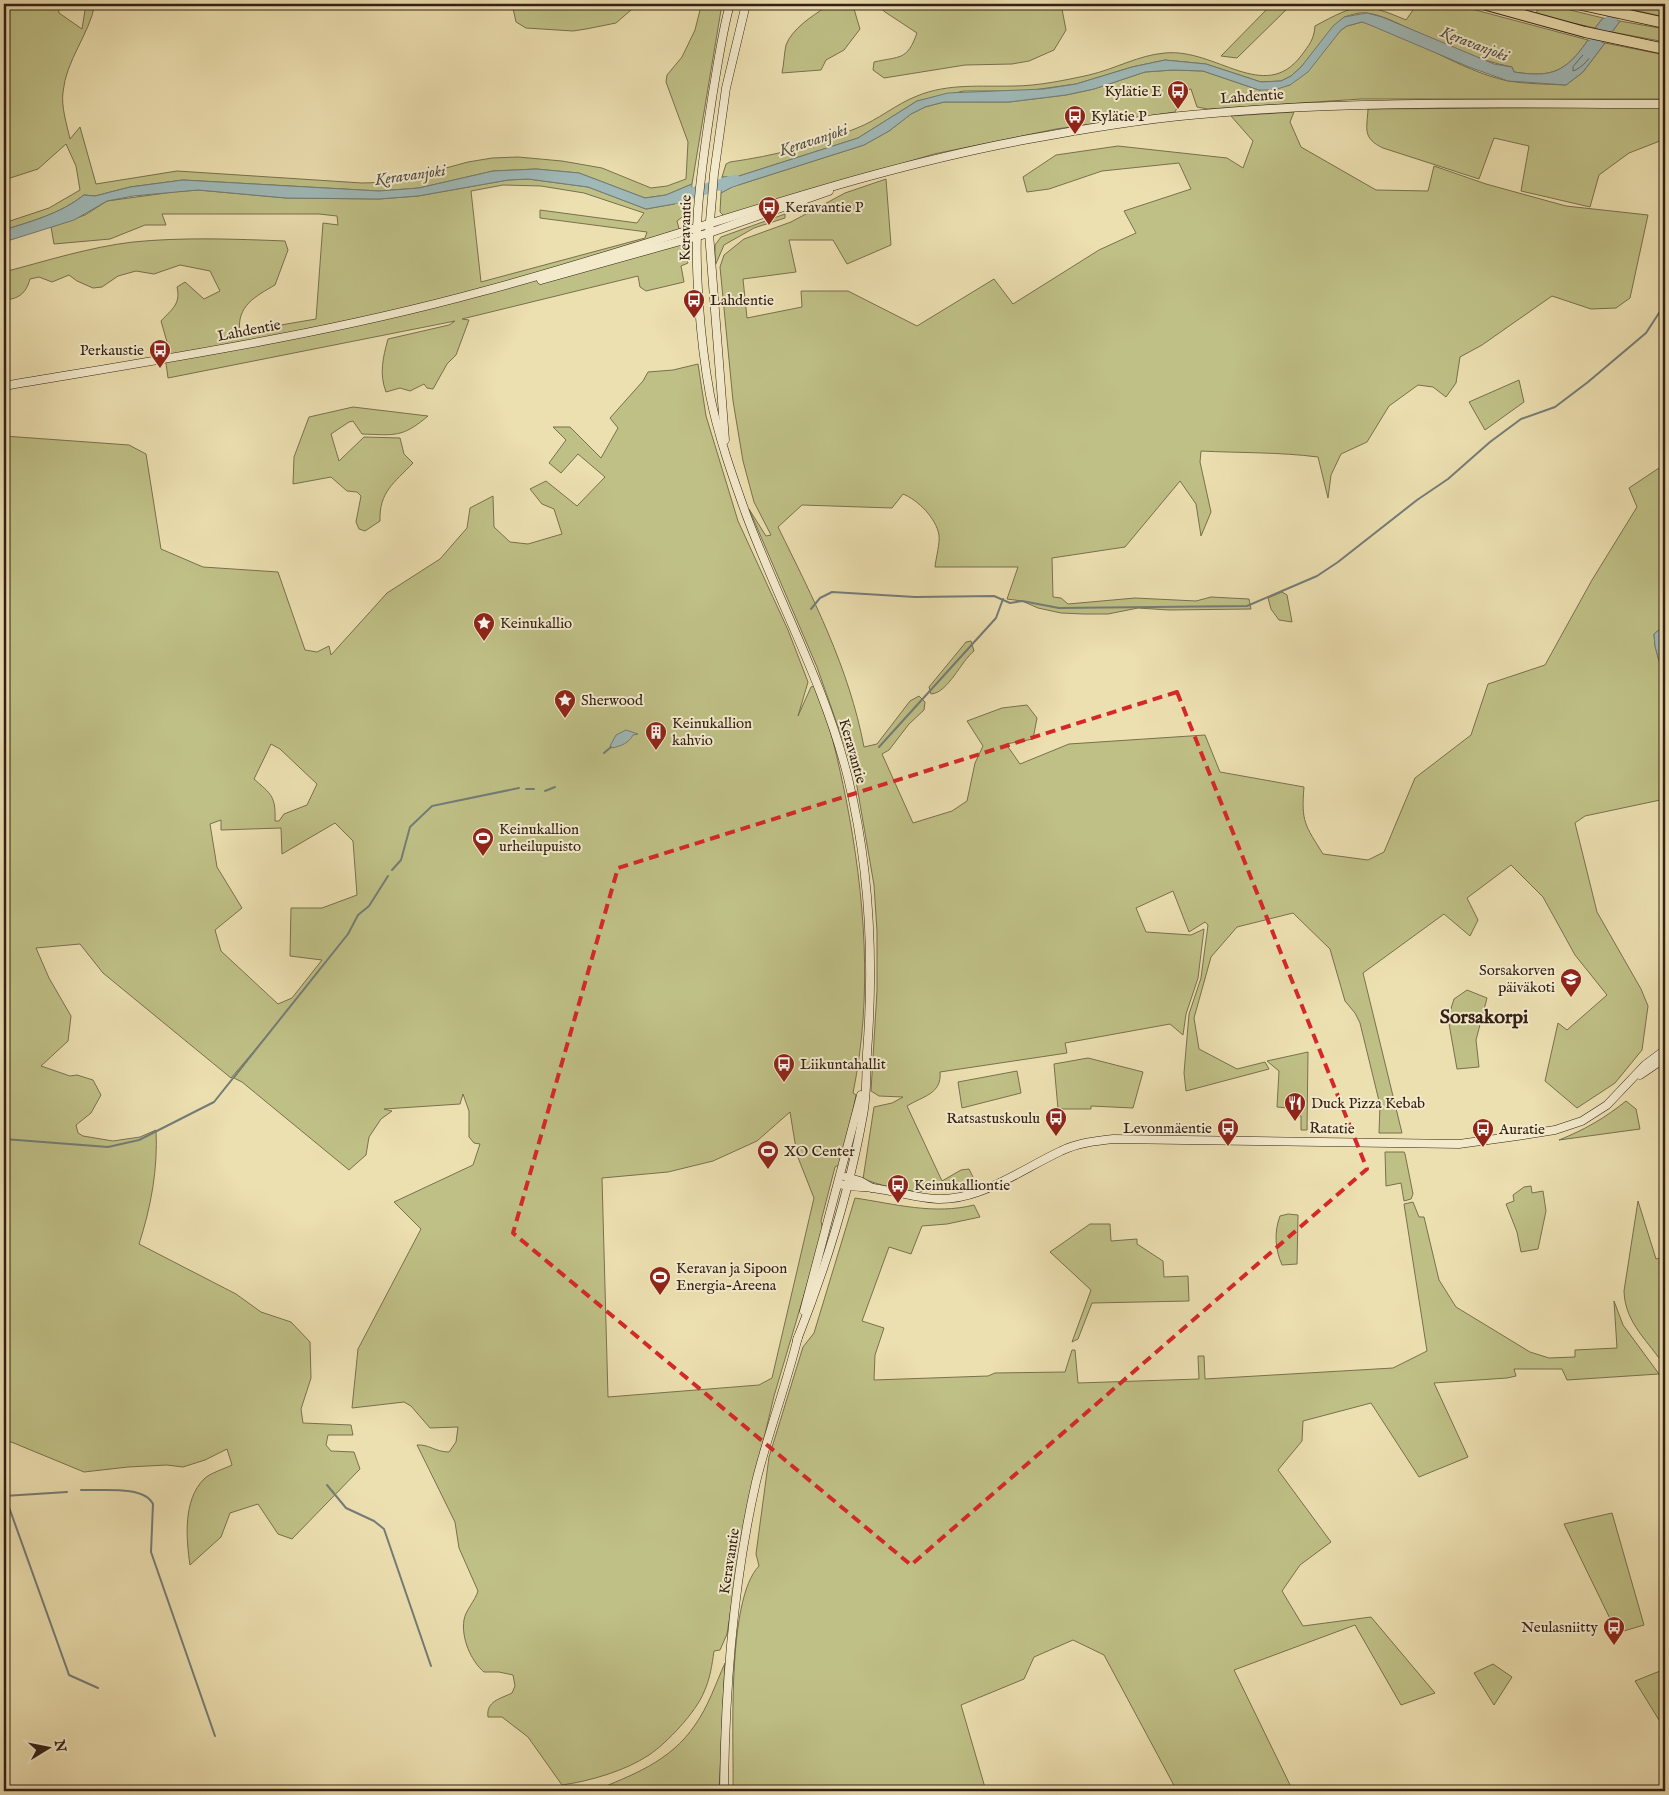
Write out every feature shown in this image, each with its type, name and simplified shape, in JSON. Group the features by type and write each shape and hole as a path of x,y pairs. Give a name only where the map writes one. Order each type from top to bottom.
{"highway":[{"path":"1483,4 1585,32 1665,49"},
{"path":"1578,4 1630,17 1665,23"}],"main road":[{"name":"Keravantie","path":"730,4 700,178 697,226 702,330 708,379 719,432 760,549 821,691 843,763 854,807 869,924 870,998 863,1114 849,1182 834,1236 797,1340"},
{"name":"Keravantie","path":"726,452 714,322 709,234 714,174 726,88 746,4"},
{"name":"Lahdentie","path":"497,288 697,226 915,164 1044,136 1211,113 1385,104 1665,104"},
{"name":"Lahdentie","path":"4,386 204,352 340,326 570,272 709,234 793,205 848,183"},
{"name":"Ratatie","path":"840,1180 910,1197 937,1200 966,1196 993,1186 1062,1150 1096,1141 1113,1139 1408,1144 1477,1142 1555,1130 1582,1120 1607,1105 1636,1077 1645,1065 1665,1050"},
{"name":"Ratatie","path":"1636,1077 1665,1058"},
{"name":"Keravantie","path":"724,1791 729,1662 741,1562 763,1456 797,1340 866,1076"}],"highlighted area":[{"path":"1177,692 1367,1169 911,1565 513,1233 618,868"}],"green space":[{"path":"4,4 58,4 59,13 82,29 86,4 95,4 88,26 68,69 63,92 63,104 70,139 80,127 96,184 177,171 362,183 394,182 468,162 492,158 518,157 562,161 602,168 651,188 667,186 686,179 688,142 666,82 667,75 682,57 695,30 700,10 705,4 722,4 692,184 666,195 645,198 579,173 536,169 493,171 419,188 379,191 183,180 130,187 95,196 84,195 56,212 4,230 4,223 49,208 80,190 76,166 66,144 38,169 4,180"},
{"path":"512,4 638,4 616,23 573,31 526,28 516,22"},
{"path":"825,4 837,4 837,6 854,9 860,29 844,50 826,60 821,70 782,73 786,45 789,39 803,23 826,7"},
{"path":"876,4 1061,4 1066,30 1054,50 1029,61 1012,64 965,65 884,78 873,70 874,62 902,56 910,48 917,33"},
{"path":"1272,4 1292,4 1237,58 1221,56"},
{"path":"1399,4 1453,4 1588,40 1565,66 1548,73 1527,74 1514,72 1512,67 1460,51 1384,17 1358,13 1344,17 1301,67 1291,76 1281,81 1261,82 1206,64 1165,60 1132,67 1076,84 1026,91 964,91 917,101 858,138 736,177 722,177 726,164 730,162 762,157 826,140 865,125 909,99 941,89 965,86 1023,86 1052,82 1089,75 1146,56 1165,53 1203,58 1255,75 1271,75 1287,69 1301,56 1312,39 1315,26 1340,13 1359,8 1379,10 1406,20 1413,10"},
{"path":"1539,4 1603,18 1595,28 1536,15"},
{"path":"1633,4 1665,4 1665,17 1629,9"},
{"path":"1620,21 1665,29 1665,42 1612,32"},
{"path":"1362,22 1399,35 1471,69 1489,76 1515,82 1566,85 1583,72 1605,43 1665,55 1665,99 1361,99 1208,109 1197,107 1191,89 1186,90 1175,112 1056,129 934,154 724,216 720,212 721,193 732,187 864,145 925,107 944,102 1009,102 1066,95 1094,89 1145,72 1173,70 1203,71 1259,90 1290,85 1341,30 1347,26"},
{"path":"1665,107 1665,139 1629,153 1599,175 1590,207 1521,191 1529,146 1494,138 1479,179 1383,148 1369,137 1367,132 1368,109"},
{"path":"1294,112 1290,122 1301,147 1376,190 1428,191 1434,166 1486,184 1566,206 1648,215 1630,298 1616,308 1591,309 1552,296 1482,345 1460,357 1456,383 1446,397 1433,387 1418,385 1389,406 1367,442 1341,454 1331,475 1328,498 1318,457 1274,453 1201,451 1200,462 1211,512 1201,536 1196,504 1180,481 1125,547 1052,558 1053,597 1061,598 1068,604 1135,598 1196,601 1211,597 1249,599 1251,609 1169,610 1138,608 1108,614 1084,614 1061,613 1038,608 1022,601 1007,599 1018,567 935,567 939,535 934,522 925,510 903,494 892,508 802,505 778,527 817,607 839,661 849,689 864,747 877,744 910,701 919,696 925,702 924,710 909,724 889,750 882,754 913,823 952,811 967,801 975,763 983,746 967,721 1002,708 1027,705 1037,718 1033,739 1006,744 1020,764 1069,744 1205,735 1220,772 1304,787 1304,816 1308,829 1323,854 1368,860 1384,852 1415,778 1471,735 1488,684 1545,665 1592,580 1637,507 1629,488 1665,464 1665,625 1654,634 1659,661 1665,658 1665,799 1585,816 1575,823 1597,912 1641,989 1648,1006 1642,1050 1615,1083 1577,1108 1545,1081 1558,1023 1567,1030 1607,995 1575,955 1543,897 1511,865 1467,898 1478,920 1470,936 1444,914 1363,973 1402,1133 1379,1133 1380,1105 1360,1023 1355,1013 1345,1001 1330,949 1293,913 1237,927 1211,957 1194,1018 1199,1049 1237,1069 1265,1062 1269,1069 1186,1091 1184,1073 1189,1014 1201,978 1208,925 1205,922 1189,932 1173,891 1136,908 1146,932 1191,935 1204,929 1198,978 1186,1014 1183,1035 1170,1024 1065,1043 1067,1053 940,1072 940,1079 935,1090 907,1106 942,1181 961,1170 969,1169 976,1183 945,1190 919,1192 894,1188 863,1179 874,1107 892,1103 903,1097 879,1096 871,1091 877,991 877,931 874,885 855,775 817,667 749,509 766,536 771,535 754,502 743,461 733,401 720,267 724,255 744,239 791,222 845,193 886,179 891,245 847,264 833,240 789,240 796,272 743,279 747,318 802,307 801,291 848,291 917,326 994,279 1013,304 1099,250 1136,233 1124,211 1191,189 1179,163 1102,171 1049,189 1027,192 1023,177 1056,155 1118,146 1227,158 1243,168 1253,141 1231,116"},
{"path":"528,179 588,187 646,209 674,204 691,198 690,211 677,221 688,263 681,266 684,282 646,291 640,287 638,276 462,319 469,320 456,355 447,364 433,389 427,388 424,384 410,391 400,388 386,392 382,372 388,339 449,325 455,321 168,378 164,348 167,342 161,321 177,302 177,287 185,282 204,299 220,291 210,271 180,265 154,274 136,271 118,276 102,287 93,288 69,275 52,282 39,277 30,279 21,295 4,300 4,272 101,247 171,239 285,241 288,250 275,285 261,293 244,309 241,315 240,332 316,319 323,223 338,225 337,216 319,214 162,214 166,225 145,225 110,239 54,244 51,227 85,215 107,201 173,192 198,190 286,198 379,199 418,196 508,180","holes":["503,185 541,186 584,193 644,213 637,223 540,210 540,218 647,232 645,238 481,282 471,191"]},
{"path":"785,214 785,218 754,228 724,245 715,266 715,245 721,237"},
{"path":"698,364 706,416 738,521 788,630 808,682 798,716 811,687 814,686 829,727 846,799 858,872 864,946 863,1020 853,1093 856,1095 843,1159 835,1167 821,1221 823,1231 774,1396 746,1514 727,1634 720,1650 714,1651 712,1667 706,1687 695,1709 664,1743 640,1761 629,1766 596,1778 562,1785 528,1737 502,1717 488,1717 489,1707 495,1701 512,1693 515,1686 513,1675 499,1672 484,1672 475,1662 468,1649 463,1627 465,1617 478,1591 459,1548 455,1522 417,1445 449,1452 456,1442 458,1427 430,1428 411,1406 404,1402 352,1408 358,1349 421,1229 394,1202 473,1165 480,1144 474,1143 469,1137 469,1111 463,1094 460,1104 384,1109 392,1111 381,1119 369,1137 366,1155 349,1170 242,1082 234,1078 265,1038 231,1078 103,973 80,944 36,948 49,978 71,1016 68,1041 41,1066 70,1076 77,1075 93,1080 101,1095 91,1113 76,1125 78,1133 83,1136 113,1141 140,1137 156,1130 153,1188 139,1244 236,1294 261,1312 291,1322 310,1342 311,1378 301,1409 303,1423 351,1425 353,1435 328,1435 326,1445 331,1451 354,1452 360,1469 292,1539 278,1534 258,1504 230,1513 221,1537 190,1565 187,1531 192,1498 204,1479 232,1465 227,1449 205,1460 183,1467 167,1465 84,1472 4,1439 4,436 129,445 146,454 161,549 203,567 278,572 305,650 317,652 329,646 331,655 387,593 440,559 467,528 470,508 493,496 494,527 510,542 528,544 562,534 554,509 542,504 530,489 546,481 577,506 605,477 578,454 561,473 549,463 566,440 553,427 570,427 601,458 618,428 610,418 643,381 648,372 673,370","holes":["271,744 280,749 317,784 307,805 284,814 279,821 275,821 275,806 271,796 254,779","221,820 221,830 281,828 282,854 335,823 353,841 357,895 322,908 291,908 290,956 322,960 292,998 278,1004 221,951 215,930 242,908 217,867 210,824","790,1112 797,1155 814,1198 772,1378 759,1385 608,1397 602,1178 668,1172 713,1161 757,1141"]},
{"path":"1519,380 1524,402 1485,430 1469,402"},
{"path":"353,407 428,416 411,428 398,434 362,434 353,421 331,434 339,461 364,437 400,438 404,454 413,463 394,482 385,495 380,511 380,521 365,531 359,529 356,522 361,496 357,492 347,491 331,477 293,484 294,457 309,417"},
{"path":"1282,592 1287,595 1292,622 1279,620 1271,609 1268,598"},
{"path":"971,641 974,651 949,683 931,694 929,687 966,642"},
{"path":"1467,990 1487,998 1476,1040 1479,1067 1457,1069 1448,1018 1454,999"},
{"path":"1308,1052 1307,1130 1301,1130 1301,1116 1292,1116 1292,1112 1288,1112 1288,1108 1277,1107 1279,1071 1267,1061"},
{"path":"1088,1058 1143,1072 1133,1108 1091,1106 1091,1109 1058,1109 1054,1064"},
{"path":"1017,1071 1021,1093 962,1108 958,1082"},
{"path":"1626,1101 1636,1109 1640,1129 1559,1140 1594,1123"},
{"path":"1385,1152 1404,1152 1413,1194 1411,1199 1404,1201 1401,1183 1386,1186"},
{"path":"1531,1186 1532,1193 1543,1191 1546,1211 1538,1249 1521,1252 1517,1232 1506,1204 1514,1201 1513,1195 1524,1187"},
{"path":"855,1198 929,1209 959,1208 974,1205 980,1217 947,1224 922,1226 911,1254 889,1247 862,1321 884,1328 875,1355 874,1380 988,1376 995,1373 1065,1372 1072,1350 1075,1350 1078,1383 1199,1379 1198,1356 1204,1356 1205,1379 1393,1368 1427,1351 1404,1204 1413,1202 1419,1217 1424,1217 1439,1280 1456,1307 1530,1352 1549,1358 1575,1357 1575,1350 1617,1348 1614,1301 1623,1325 1659,1374 1567,1380 1562,1369 1514,1369 1516,1376 1507,1378 1434,1383 1468,1457 1419,1477 1371,1403 1303,1421 1302,1441 1278,1470 1331,1542 1300,1565 1282,1591 1303,1626 1371,1617 1435,1693 1401,1705 1355,1625 1234,1670 1293,1791 1177,1791 1104,1655 1073,1640 1034,1657 1024,1679 961,1705 986,1791 733,1791 733,1707 737,1639 741,1608 748,1583 759,1566 756,1554 769,1457 803,1347 814,1333"},
{"path":"1638,1201 1656,1259 1665,1257 1665,1367 1633,1323 1625,1303 1624,1291"},
{"path":"1288,1214 1298,1215 1297,1264 1282,1265 1278,1253 1276,1234 1280,1216"},
{"path":"1090,1224 1110,1224 1111,1241 1137,1239 1137,1244 1163,1261 1164,1277 1188,1276 1189,1301 1092,1303 1078,1339 1072,1342 1091,1290 1050,1252"},
{"path":"1612,1513 1644,1625 1617,1633 1564,1524"},
{"path":"725,1663 719,1791 594,1791 636,1773 674,1749 700,1718"},
{"path":"1493,1664 1512,1677 1494,1705 1474,1673"},
{"path":"1665,1669 1665,1716 1659,1720 1635,1681"}],"water":[{"path":"1367,13 1382,17 1494,64 1512,67 1514,72 1527,74 1548,73 1565,66 1588,40 1605,43 1583,72 1566,85 1508,81 1469,67 1362,22 1347,26 1341,30 1308,72 1290,85 1274,90 1259,90 1203,71 1173,70 1145,72 1094,89 1066,95 1009,102 944,102 925,107 911,114 889,131 864,145 732,187 721,193 722,177 736,177 858,138 917,101 948,93 1044,89 1076,84 1132,67 1165,60 1206,64 1261,82 1281,81 1291,76 1301,67 1333,26 1344,17"},
{"path":"1603,18 1620,21 1612,32 1595,28"},
{"path":"536,169 579,173 645,198 666,195 692,184 691,198 674,204 646,209 588,187 528,179 508,180 418,196 379,199 286,198 198,190 133,196 107,201 74,220 4,242 4,230 56,212 84,195 95,196 130,187 183,180 379,191 419,188 493,171"},
{"path":"1665,625 1665,658 1659,661 1654,634"},
{"path":"626,730 638,734 633,735 624,744 612,748 610,746 616,735"}],"waterway":[{"name":"Keravanjoki","path":"1588,53 1622,4"},
{"name":"Keravanjoki","path":"676,198 735,180"},
{"path":"811,609 820,598 832,592 915,597 994,596 1010,603 1022,601 1059,608 1247,606 1317,576 1338,562 1417,500 1448,479 1490,442 1521,419 1555,407 1588,382 1646,333 1659,313"},
{"path":"879,747 996,618 1003,599"},
{"path":"604,753 611,747"},
{"path":"545,791 555,787"},
{"path":"392,870 401,860 410,827 432,806 519,788"},
{"path":"526,789 534,789"},
{"path":"4,1139 108,1147 139,1140 214,1102 348,934 358,915 369,906 388,876"},
{"path":"327,1485 346,1508 374,1521 384,1529 431,1666"},
{"path":"81,1490 131,1491 148,1498 153,1504 151,1552 215,1736"},
{"path":"4,1496 67,1492"},
{"path":"5,1496 69,1675 98,1688"}],"place":[{"name":"Kylätie E","path":"1178,110"},
{"name":"Kylätie P","path":"1075,135"},
{"name":"Keravantie P","path":"769,226"},
{"name":"Lahdentie","path":"694,319"},
{"name":"Perkaustie","path":"160,369"},
{"name":"Keinukallio","path":"484,642"},
{"name":"Sherwood","path":"565,719"},
{"name":"Keinukallion kahvio","path":"656,751"},
{"name":"Keinukallion urheilupuisto","path":"483,857"},
{"name":"Sorsakorven päiväkoti","path":"1571,998"},
{"name":"Liikuntahallit","path":"784,1083"},
{"name":"Duck Pizza Kebab","path":"1295,1122"},
{"name":"Ratsastuskoulu","path":"1056,1137"},
{"name":"Levonmäentie","path":"1228,1147"},
{"name":"Auratie","path":"1483,1148"},
{"name":"XO Center","path":"768,1170"},
{"name":"Keinukalliontie","path":"898,1204"},
{"name":"Keravan ja Sipoon Energia-Areena","path":"660,1296"},
{"name":"Neulasniitty","path":"1614,1646"}],"district":[{"name":"Sorsakorpi","path":"1484,1016"}]}
